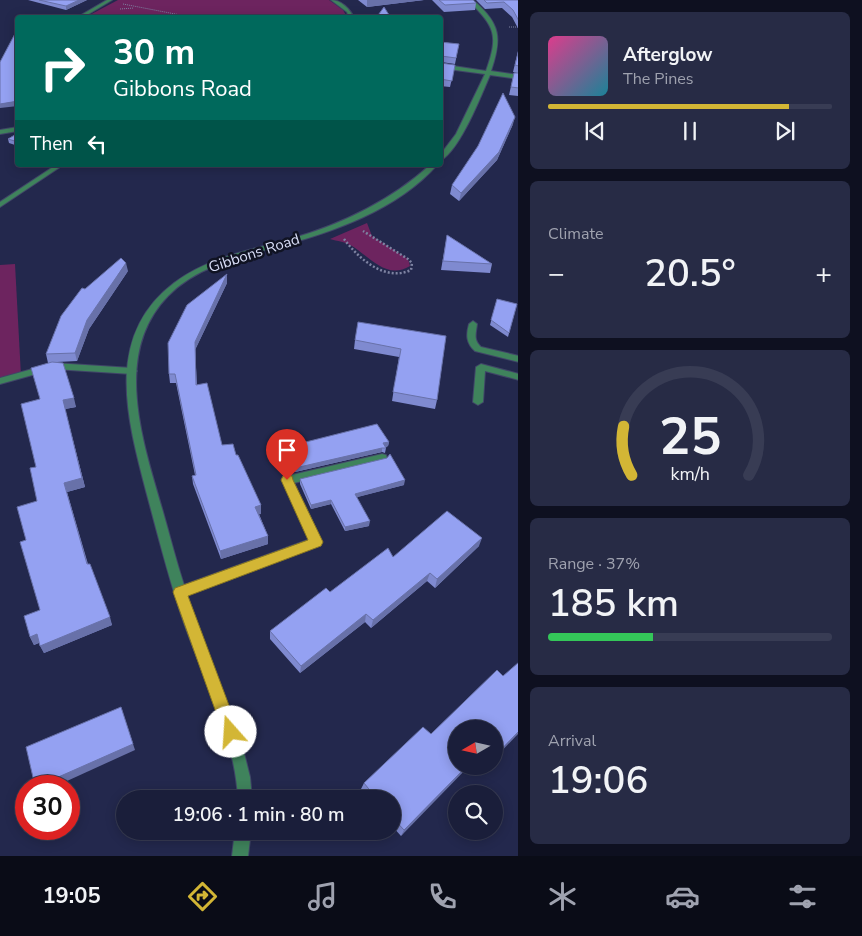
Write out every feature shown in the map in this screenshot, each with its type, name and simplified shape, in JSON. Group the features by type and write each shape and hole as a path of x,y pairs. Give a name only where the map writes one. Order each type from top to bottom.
{"street":[{"path":"333,0 349,11 351,15"},
{"path":"443,155 458,135 487,73 494,52 496,37 486,16 470,0"},
{"path":"83,15 109,1"},
{"path":"443,66 518,77"},
{"path":"0,132 15,130"},
{"path":"0,205 57,167"},
{"name":"Gibbons Road","path":"245,790 237,750 180,592 136,430 132,371 133,349 142,327 152,310 164,294 181,280 202,268 231,256 292,240 338,224 406,190 432,167"},
{"path":"473,324 470,337 474,347 478,350 518,359"},
{"path":"0,381 54,366 132,371"},
{"path":"478,402 481,367 518,377"},
{"path":"180,592 316,542 287,480 382,458"},
{"path":"240,856 242,840"}],"path":[{"path":"109,1 181,15"},
{"path":"338,224 372,235 408,259 412,263 412,270 406,273 384,272 348,246 338,224"}],"shaded area":[{"path":"118,0 329,0 343,10 346,15 90,15"},
{"path":"367,223 372,236 408,259 410,266 402,270 387,269 350,245 330,239"},
{"path":"15,264 21,376 0,381 0,265"}],"building":[{"path":"39,0 79,0 66,6"},
{"path":"439,0 473,0 476,3 445,5"},
{"path":"484,0 518,0 518,19 513,10 504,2 487,3"},
{"path":"384,7 389,15 378,15"},
{"path":"15,34 15,102 0,104 0,62"},
{"path":"443,42 459,44 456,58 443,56"},
{"path":"518,53 518,66 515,65"},
{"path":"443,63 455,65 452,81 443,80"},
{"path":"514,73 518,73 518,88 511,87"},
{"path":"503,93 515,117 499,152 461,193 452,185 478,146"},
{"path":"15,135 15,141 8,139"},
{"path":"447,235 492,264 443,261"},
{"path":"121,258 126,263 87,320 75,353 46,354 61,316 82,288 85,289"},
{"path":"227,274 195,342 196,385 207,383 222,445 233,444 236,455 238,455 261,505 255,507 268,536 220,551 192,476 196,475 175,374 169,374 168,343 187,305"},
{"path":"497,299 517,304 509,333 491,320"},
{"path":"358,322 446,336 437,400 393,392 401,349 355,340"},
{"path":"52,362 63,363 74,398 63,400 82,478 64,483 87,564 90,564 110,617 40,646 37,634 30,637 24,616 40,610 20,542 26,540 17,507 37,501 30,468 36,467 21,404 40,399 31,368"},
{"path":"377,424 389,442 383,443 386,448 295,468 286,447"},
{"path":"390,454 405,480 355,494 370,521 345,527 331,500 311,505 300,479 387,458"},
{"path":"447,511 482,538 437,579 430,573 373,620 366,614 301,666 270,631 326,588 330,592 388,548 393,557"},
{"path":"518,663 518,732 503,748 503,720 448,720 448,775 458,775 404,830 401,827 401,790 370,790 364,783 423,727 431,734 497,670 503,676"},
{"path":"121,707 133,744 63,775 32,775 26,747"}],"route":[{"path":"231,732 180,592 316,542 287,480"}]}
